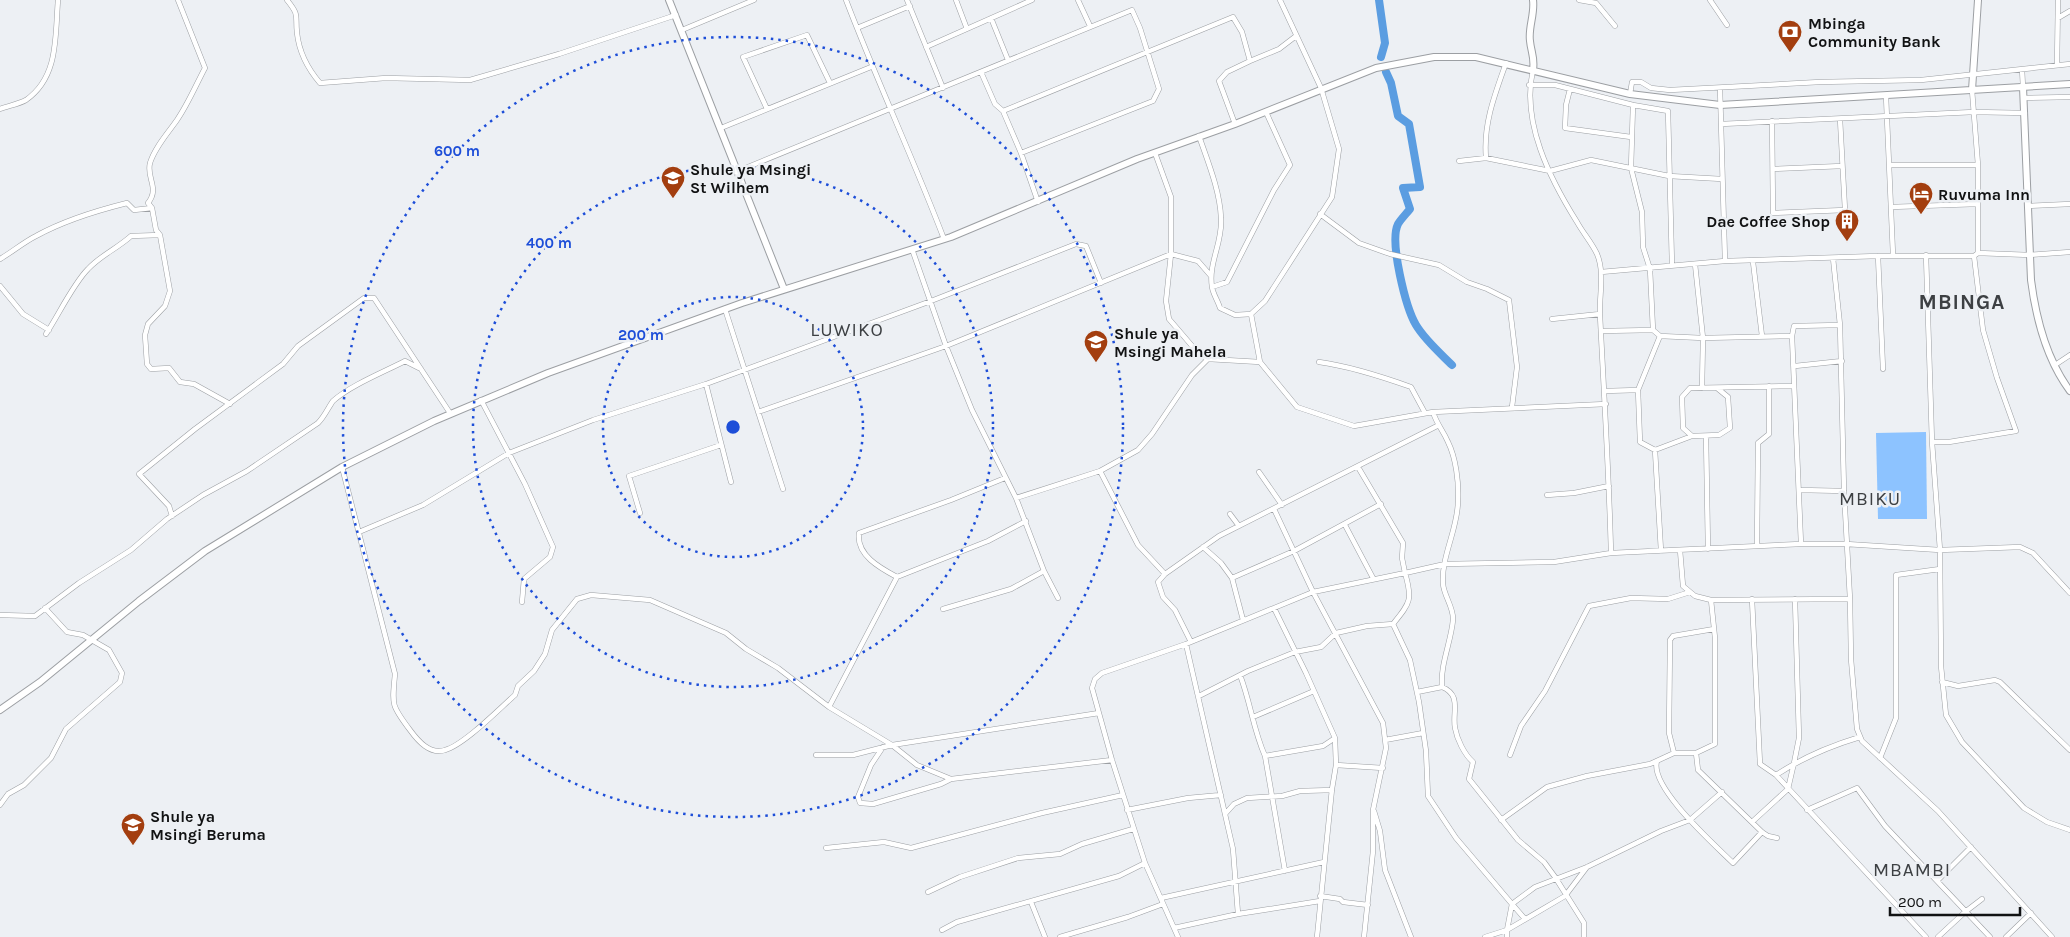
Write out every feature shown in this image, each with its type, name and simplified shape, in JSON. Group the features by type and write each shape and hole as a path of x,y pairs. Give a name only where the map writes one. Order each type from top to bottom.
{"main road":[{"path":"670,0 784,289"},
{"path":"1532,70 1535,61 1530,41 1534,12 1533,0"},
{"path":"1972,90 1978,0"},
{"path":"0,710 40,682 205,551 342,467 450,413 548,373 725,309 944,238 1038,202 1155,152 1235,124 1321,88 1376,68 1434,57 1476,57 1630,94 1720,105 2070,84"},
{"path":"2023,87 2030,206 2030,255 2035,310 2044,341 2070,391"}],"street":[{"path":"0,109 26,100 48,76 53,64 58,0"},
{"path":"178,0 205,68 182,111 163,139 149,165 154,190 153,197 148,203 152,208 156,230 160,235 170,291 165,306 148,324 144,335 147,364 151,368 169,368 180,382 194,384 230,404"},
{"path":"288,0 297,12 297,33 308,69 320,83 386,78 470,80 559,54 676,15"},
{"path":"682,30 754,0"},
{"path":"846,0 871,66 918,172 944,238"},
{"path":"908,0 943,88"},
{"path":"956,0 967,29"},
{"path":"926,46 1030,0"},
{"path":"1078,0 1090,26"},
{"path":"1199,136 1208,160 1221,218 1220,239 1212,268 1212,287 1220,308 1235,315 1251,314 1265,301 1332,197 1339,149 1321,88 1280,0"},
{"path":"1579,0 1596,3 1615,26"},
{"path":"1710,0 1727,25"},
{"path":"2057,65 2058,0"},
{"path":"857,28 910,6"},
{"path":"738,170 1132,10 1140,28 1159,89 1153,100 1021,153"},
{"path":"2058,18 2070,11"},
{"path":"1003,111 1233,17 1242,32 1250,61"},
{"path":"992,18 1008,60"},
{"path":"766,109 743,57 808,35 830,83"},
{"path":"1235,124 1219,81 1227,72 1279,49 1296,36"},
{"path":"1486,158 1484,140 1490,111 1506,63"},
{"path":"1630,94 1632,82 1641,82 1652,88 1670,90 1820,82 1921,80 1973,76 2070,64"},
{"path":"721,128 871,66"},
{"path":"1532,70 1529,85 1532,122 1550,171 1576,221 1597,254 1601,272 1600,314 1606,404 1611,553"},
{"path":"2022,70 2023,87"},
{"path":"981,72 995,104 1003,111 1021,153 1038,202"},
{"path":"1529,85 1554,86 1633,105 1668,111 1672,265"},
{"path":"1720,88 1726,261"},
{"path":"1570,89 1566,105 1565,128 1632,137"},
{"path":"1932,442 1949,442 2016,431 1997,378 1983,330 1976,255 1978,164 1972,90"},
{"path":"1886,96 1893,255"},
{"path":"2024,98 2070,97"},
{"path":"1633,105 1631,168 1642,212 1643,247 1650,269 1653,330"},
{"path":"1212,287 1227,282 1290,165 1266,112"},
{"path":"1721,124 1974,112 2025,113"},
{"path":"1772,121 1773,213 1845,210 1840,119"},
{"path":"1155,152 1171,197 1171,254 1166,301 1169,318 1199,354 1208,359 1260,362"},
{"path":"1459,161 1486,158 1550,171 1591,160 1669,176 1722,179"},
{"path":"1890,165 1978,164"},
{"path":"1773,169 1842,166"},
{"path":"0,259 34,237 65,222 102,208 128,203 134,210 152,208"},
{"path":"1891,207 1977,204"},
{"path":"2030,206 2070,204"},
{"path":"1320,214 1359,243 1390,254 1439,265 1467,282 1509,300 1517,367 1512,407"},
{"path":"0,286 23,314 47,332 86,270 106,252 120,246 131,236 160,235"},
{"path":"359,532 423,505 508,452 593,420 706,384 931,301 1076,244 1086,246 1101,283"},
{"path":"912,248 946,346 972,410 1016,498 1044,571 1058,598"},
{"path":"1601,272 1726,261 1752,262 1893,255 2030,255 2070,252"},
{"path":"758,412 946,346 1171,254 1198,261 1208,270 1212,278"},
{"path":"1926,255 1932,442 1940,550 1942,682 1946,715 1962,742 2024,808 2047,822 2070,830"},
{"path":"1878,256 1883,369"},
{"path":"1833,258 1842,361 1846,544 1850,599 1851,659 1857,728 1860,737 1938,811 2052,937"},
{"path":"1752,262 1762,336"},
{"path":"1695,264 1703,338 1702,388"},
{"path":"172,516 168,506 139,474 194,429 284,364 298,346 364,298 374,298 450,413"},
{"path":"725,309 783,489"},
{"path":"1251,314 1260,362 1297,407 1354,426 1433,412 1606,404"},
{"path":"1552,319 1600,314"},
{"path":"1802,544 1794,386 1795,366 1792,336 1794,326 1840,325"},
{"path":"1602,331 1653,330 1660,336 1703,338 1792,336"},
{"path":"1660,336 1638,390 1640,442 1655,450 1692,436 1719,435 1730,428 1728,397 1717,388"},
{"path":"2055,365 2070,355"},
{"path":"1016,498 1100,471 1138,450 1152,434 1192,375 1208,359"},
{"path":"0,615 35,616 131,550 172,516 203,495 247,471 318,423 328,413 331,403 342,395 405,361 420,369"},
{"path":"1795,366 1842,361"},
{"path":"1319,362 1344,366 1358,372 1411,387 1425,413"},
{"path":"706,384 731,482"},
{"path":"1758,546 1758,443 1769,434 1769,386"},
{"path":"1692,436 1682,428 1682,397 1690,388 1794,386"},
{"path":"1605,391 1638,390"},
{"path":"480,400 508,452 553,547 550,557 524,579 522,602"},
{"path":"1433,412 1438,426 1449,442 1456,472 1458,502 1445,564 1443,584 1453,617 1450,647 1441,676 1442,687"},
{"path":"1238,914 1234,883 1233,849 1188,643 1175,610 1163,597 1158,582 1165,574 1203,547 1239,526 1438,426"},
{"path":"1706,436 1708,549"},
{"path":"640,513 630,476 721,445"},
{"path":"1655,450 1661,551"},
{"path":"342,467 395,674 392,702 396,712 421,744 430,749 444,751 461,741 515,695 518,686 534,670 545,654 552,630 566,610 576,599 591,595 650,600 677,610 700,623 726,633 746,649 778,668 829,707 892,745 917,765 950,779"},
{"path":"1199,696 1295,652 1321,647 1336,633 1367,626 1393,624 1409,604 1409,587 1402,558 1403,542 1358,467"},
{"path":"1100,471 1138,545 1165,574"},
{"path":"1259,472 1282,505"},
{"path":"897,577 883,570 864,554 858,544 859,533 951,500 1005,478"},
{"path":"1547,495 1574,493 1609,486"},
{"path":"1800,490 1844,491"},
{"path":"1232,578 1294,551 1346,525 1381,504"},
{"path":"1274,509 1313,592 1383,723 1385,740 1383,768 1373,810 1373,851 1364,937"},
{"path":"1230,514 1239,526"},
{"path":"829,707 897,577 988,541 1026,521"},
{"path":"1346,525 1373,578"},
{"path":"1178,937 1145,863 1112,760 1092,688 1095,679 1102,673 1188,643 1313,592 1445,564 1554,562 1611,553 1802,544 1846,544 1940,550 2020,547 2033,553 2070,593"},
{"path":"1203,547 1221,564 1232,578 1243,620"},
{"path":"1680,550 1683,586 1695,596 1711,600 1850,599"},
{"path":"1880,758 1896,718 1896,576 1940,569"},
{"path":"943,609 1011,588 1044,571"},
{"path":"1510,755 1521,726 1545,691 1588,606 1631,598 1668,599 1690,592"},
{"path":"1752,599 1760,764 1776,775 1926,937"},
{"path":"1752,822 1788,789 1799,738 1795,599"},
{"path":"1501,820 1546,787 1586,776 1657,761 1674,753 1696,753 1715,744 1714,629 1711,600"},
{"path":"0,805 8,794 24,785 52,758 66,729 120,682 122,673 109,650 83,635 68,632 45,608"},
{"path":"1274,608 1335,738 1336,765 1317,937"},
{"path":"1393,624 1410,660 1417,692 1423,733 1428,796 1456,838 1525,919"},
{"path":"1674,753 1669,734 1670,640 1673,636 1714,629"},
{"path":"1240,676 1253,717 1254,732 1265,756 1285,871"},
{"path":"1942,682 1958,686 1995,680 2000,682 2070,750"},
{"path":"1417,692 1442,687 1449,690 1456,700 1455,728 1466,756 1473,762 1469,778 1518,840 1544,862 1584,923 1584,937"},
{"path":"1253,717 1314,691"},
{"path":"816,755 853,755 892,745 1099,713"},
{"path":"1385,740 1423,733"},
{"path":"1776,775 1794,763 1831,746 1860,737"},
{"path":"1265,756 1322,746 1335,738"},
{"path":"883,747 871,765 858,798 860,803 874,804 941,784 950,779 1112,760"},
{"path":"1696,753 1698,770 1762,832 1776,838"},
{"path":"1657,761 1656,766 1661,781 1690,820 1733,863 1762,832"},
{"path":"1336,765 1383,768"},
{"path":"1807,810 1857,788 1885,826 1964,912 1990,937"},
{"path":"1225,814 1239,800 1272,795 1282,796 1300,791 1332,790"},
{"path":"1508,937 1507,930 1512,904 1535,887 1587,867 1662,830 1690,820 1722,792"},
{"path":"1127,810 1188,798 1221,795"},
{"path":"826,848 884,842 911,848 1042,813 1123,796"},
{"path":"1373,810 1380,831 1386,870 1411,937"},
{"path":"928,892 960,877 1018,858 1060,854 1082,844 1133,828"},
{"path":"1937,881 1971,847"},
{"path":"1161,898 1324,862"},
{"path":"942,930 957,922 1119,876 1145,863"},
{"path":"1485,937 1507,930 1565,896 1587,867"},
{"path":"1174,928 1320,899 1340,899 1343,902 1368,905"},
{"path":"1938,937 1964,912 1982,899"},
{"path":"1031,902 1045,937"},
{"path":"1060,937 1069,936 1164,904"},
{"path":"2006,937 2031,913"}],"shaded area":[{"path":"1926,432 1927,519 1878,519 1876,433"}],"waterway":[{"path":"1379,0 1385,43 1381,57"},
{"path":"1386,72 1391,83 1398,116 1409,124 1420,187 1403,188 1410,209 1398,224 1396,233 1400,275 1408,305 1416,325 1428,341 1452,365"}],"place":[{"name":"Mbinga Community Bank","path":"1790,53"},
{"name":"Shule ya Msingi St Wilhem","path":"673,199"},
{"name":"Ruvuma Inn","path":"1921,215"},
{"name":"Dae Coffee Shop","path":"1847,242"},
{"name":"Shule ya Msingi Mahela","path":"1096,363"},
{"name":"Shule ya Msingi Beruma","path":"133,846"}],"district":[{"name":"MBINGA","path":"1962,302"},
{"name":"LUWIKO","path":"847,329"},
{"name":"MBIKU","path":"1870,498"},
{"name":"MBAMBI","path":"1912,869"}]}
